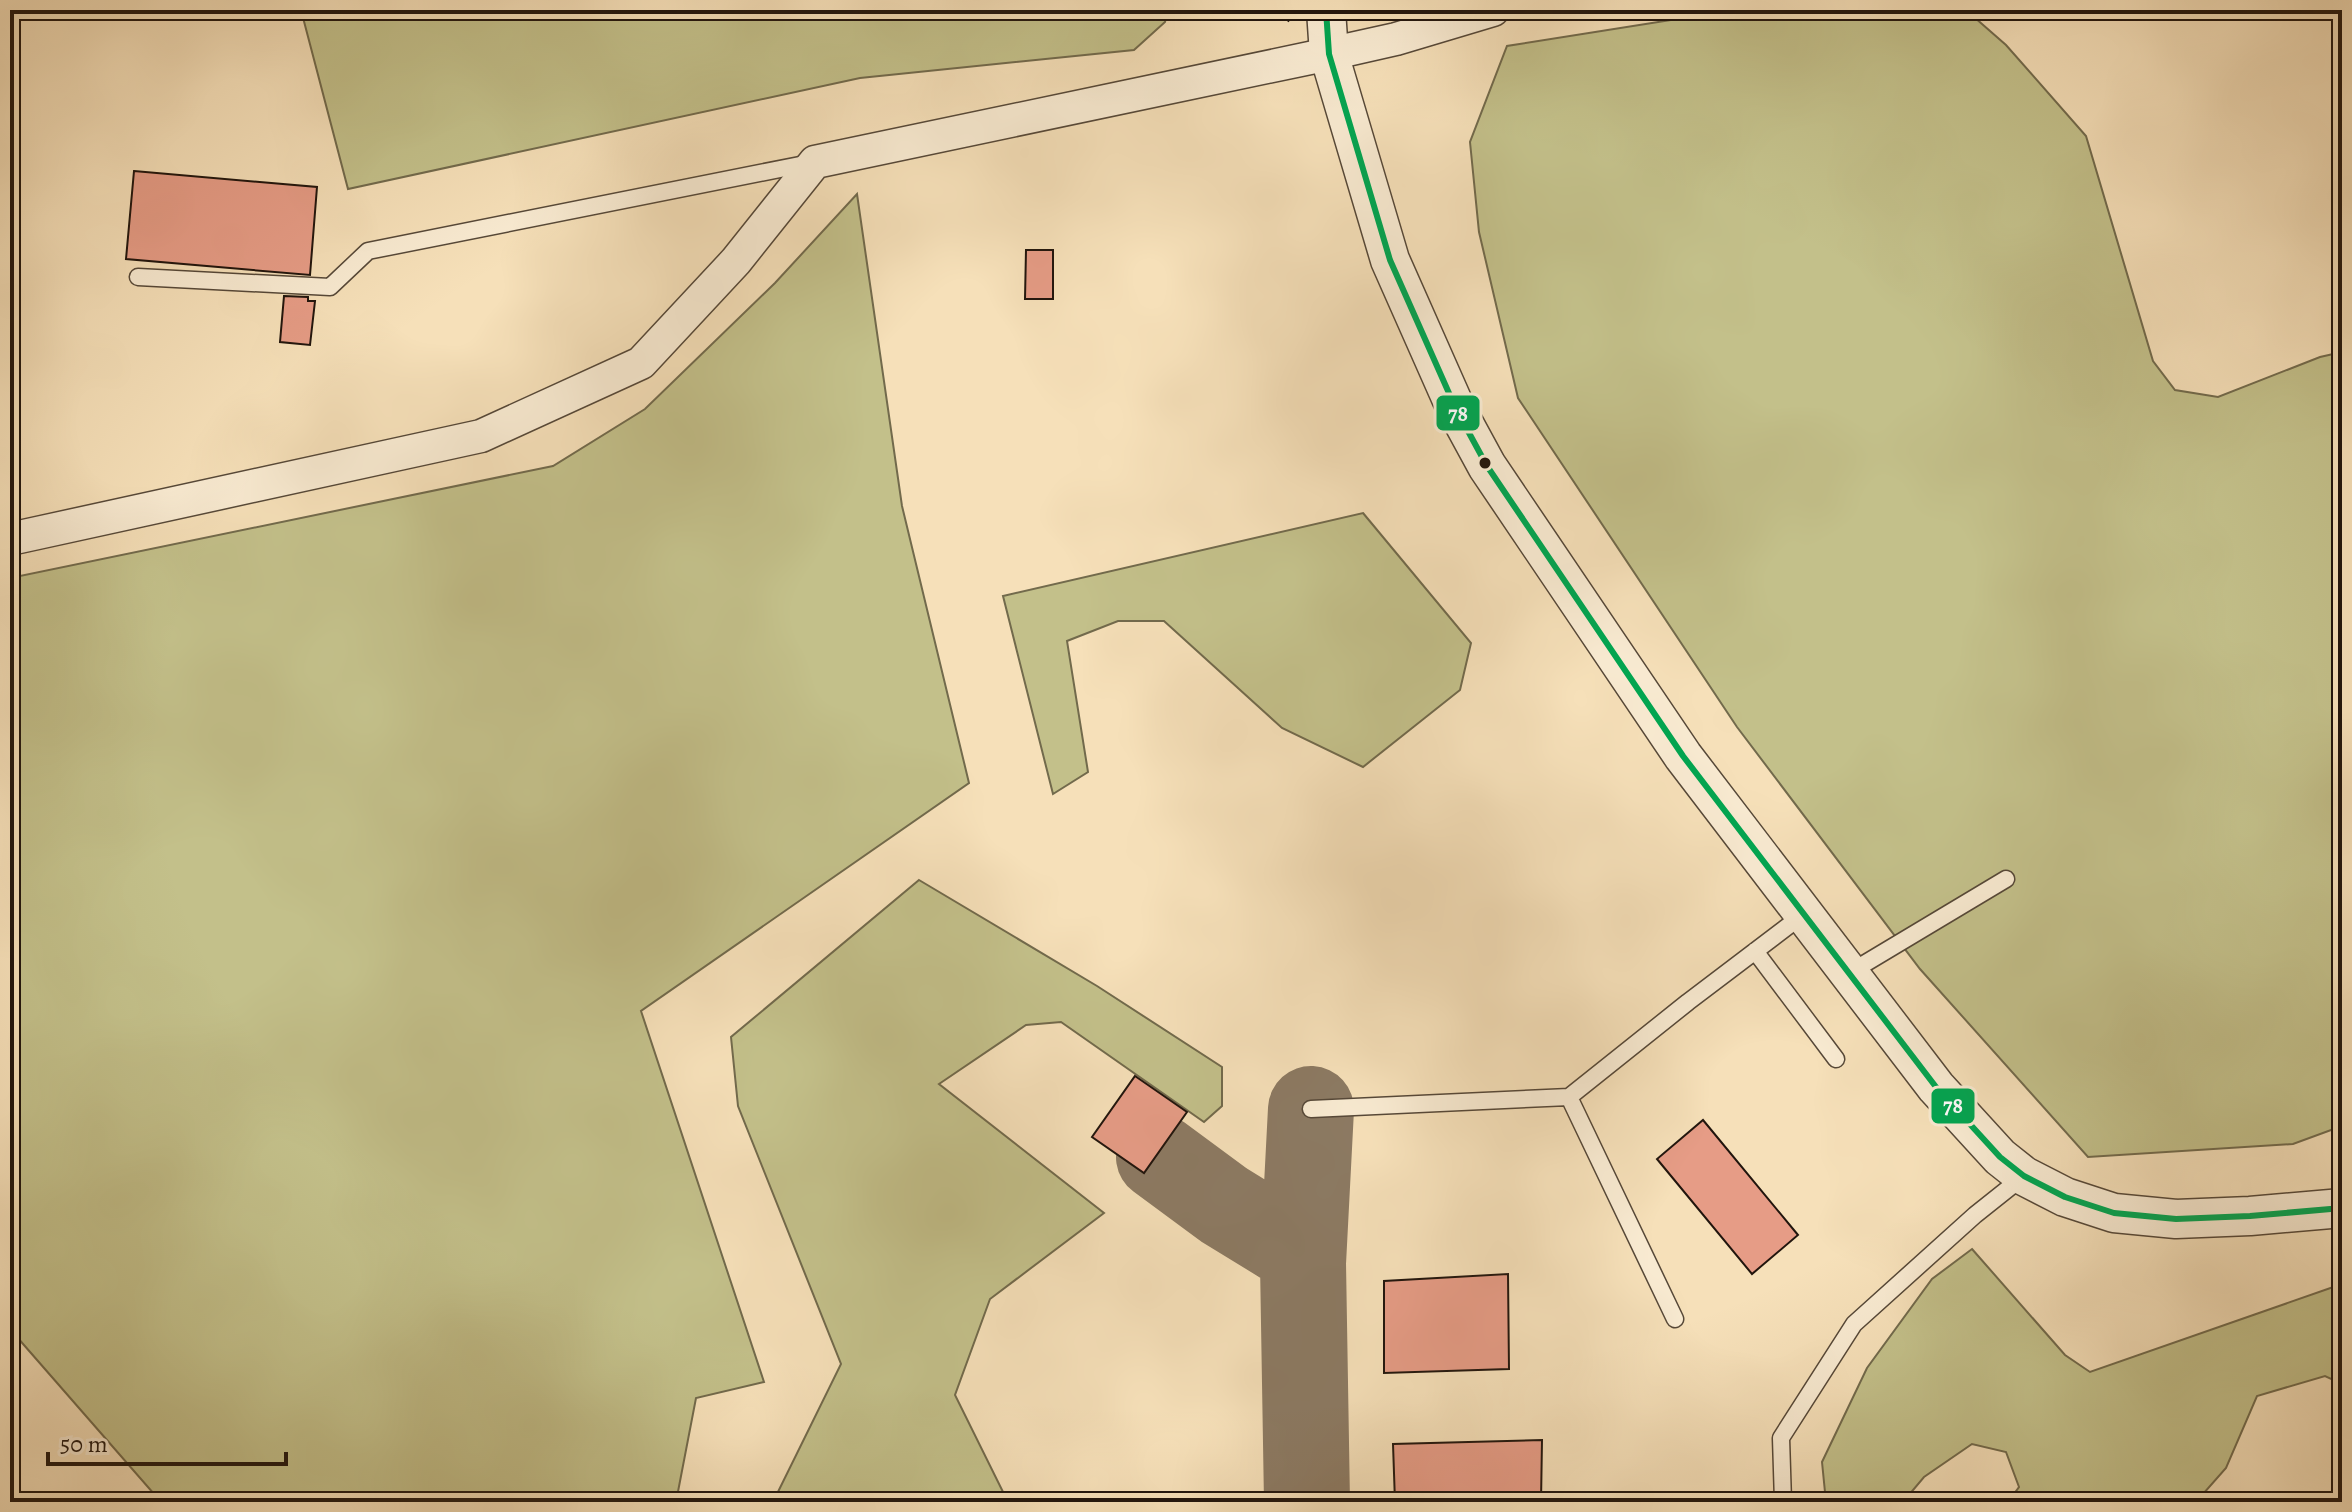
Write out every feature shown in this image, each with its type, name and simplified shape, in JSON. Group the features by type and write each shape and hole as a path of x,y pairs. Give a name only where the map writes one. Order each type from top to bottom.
{"street":[{"path":"1326,10 1329,54 1390,260 1456,409 1487,466 1683,756 1936,1087 2000,1157 2024,1176 2065,1197 2114,1213 2176,1219 2342,1208"},
{"path":"10,539 481,436 641,363 736,261 815,162 1396,39 1493,10"}],"lane":[{"path":"138,277 330,287 368,251 815,162"},
{"path":"1849,973 2006,879"},
{"path":"1311,1109 1569,1097 1804,914"},
{"path":"1755,951 1836,1059"},
{"path":"1569,1097 1675,1319"},
{"path":"1783,1502 1781,1438 1854,1324 1975,1215 2024,1176"}],"shaded area":[{"path":"301,10 1168,10 1165,22 1134,50 860,78 348,189"},
{"path":"1734,10 1966,10 2006,45 2086,136 2153,361 2175,390 2218,397 2320,357 2342,352 2342,1126 2293,1144 2088,1157 1920,969 1737,727 1518,398 1479,232 1470,142 1507,46"},
{"path":"857,194 902,506 969,783 641,1011 764,1382 696,1398 676,1502 161,1502 10,1329 10,578 553,466 645,409 775,283"},
{"path":"1363,513 1471,643 1460,690 1363,767 1282,728 1164,621 1118,621 1067,641 1088,772 1053,794 1003,596"},
{"path":"919,880 1097,986 1222,1067 1222,1106 1204,1122 1061,1022 1026,1025 939,1084 1104,1213 990,1299 955,1395 1008,1502 773,1502 841,1364 738,1106 731,1037"},
{"path":"1972,1249 2065,1355 2090,1372 2342,1284 2342,1384 2325,1376 2257,1396 2226,1468 2196,1502 2008,1502 2019,1487 2006,1452 1972,1444 1924,1477 1903,1502 1826,1502 1822,1462 1867,1368 1932,1279"}],"building":[{"path":"134,171 317,187 310,275 126,259"},
{"path":"1026,250 1053,250 1053,299 1025,299"},
{"path":"284,296 308,297 308,301 315,301 310,345 280,342"},
{"path":"1135,1076 1187,1112 1144,1173 1092,1137"},
{"path":"1703,1120 1798,1235 1752,1274 1657,1159"},
{"path":"1508,1274 1509,1369 1384,1373 1384,1281"},
{"path":"1542,1440 1541,1502 1395,1502 1393,1444"}],"taxiway":[{"path":"1307,1502 1303,1263 1311,1109"},
{"path":"1159,1157 1224,1205 1294,1248 1303,1263"}],"transit line":[{"name":"78","path":"1326,10 1329,54 1390,260 1456,409 1487,466 1683,756 1936,1087 2000,1157 2024,1176 2065,1197 2114,1213 2176,1219 2342,1208"}]}
